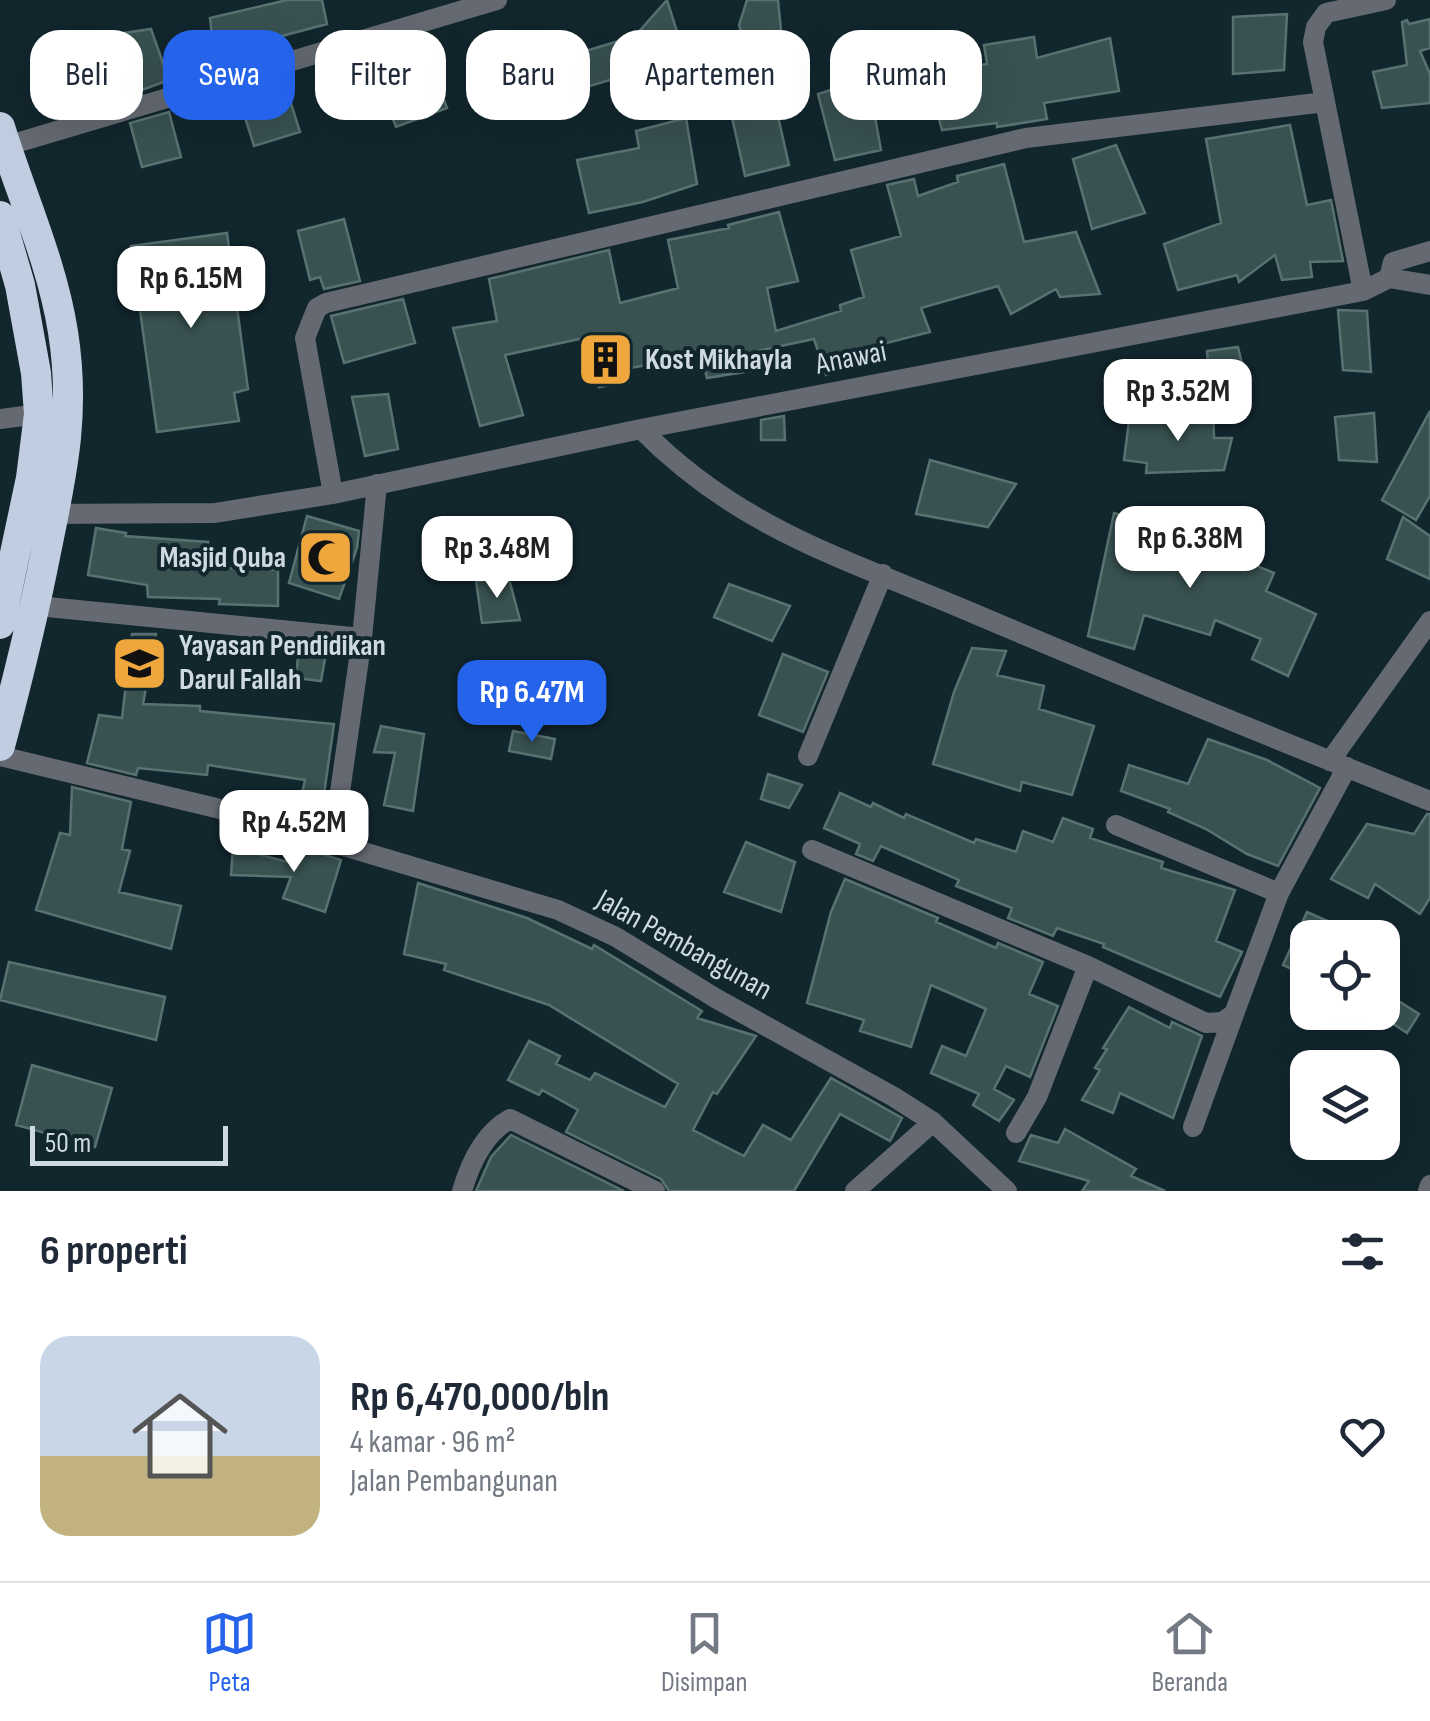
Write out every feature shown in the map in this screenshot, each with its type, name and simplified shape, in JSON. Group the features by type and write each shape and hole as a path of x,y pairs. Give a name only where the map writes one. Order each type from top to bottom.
{"highway":[{"path":"0,746 56,514 68,445 69,385 62,329 46,263 3,136"},
{"path":"0,216 20,286 40,414 0,624"}],"street":[{"path":"3,136 497,0"},
{"path":"1362,291 1314,42 1316,27 1326,13 1386,0"},
{"path":"333,494 305,338 317,308 326,303 1026,138 1326,102"},
{"name":"Anawai","path":"24,514 215,513 333,494 641,428 1362,291 1389,278 1392,262 1430,251"},
{"path":"1389,278 1430,285"},
{"path":"0,418 40,414"},
{"path":"641,428 671,459 778,532 1138,684 1430,801"},
{"path":"332,841 362,638 377,484"},
{"path":"808,756 883,574"},
{"path":"36,606 362,638"},
{"path":"1192,1128 1279,893 1339,764 1430,621"},
{"name":"Jalan Pembangunan","path":"0,756 216,808 558,910 601,930 933,1122 1008,1191"},
{"path":"1116,825 1279,893"},
{"path":"812,850 1088,966 1206,1023 1222,1022 1234,1014"},
{"path":"1016,1132 1037,1096 1088,966"},
{"path":"462,1191 489,1134 510,1119 655,1191"},
{"path":"855,1191 933,1122"}],"building":[{"path":"287,0 322,0 327,24 295,32 211,30 210,18"},
{"path":"667,0 677,30 640,30"},
{"path":"747,0 778,0 781,30 741,30"},
{"path":"1287,14 1284,70 1233,74 1233,17"},
{"path":"1430,19 1430,48 1420,51 1430,74 1430,103 1382,108 1373,72 1407,65 1402,22"},
{"path":"151,29 163,63 163,82 143,90 143,30"},
{"path":"1034,37 1037,58 1110,38 1119,91 1044,103 1047,119 942,130 939,120 982,120 982,65 987,64 984,45"},
{"path":"610,44 610,80 590,86 590,50"},
{"path":"830,90 830,120 876,120 881,150 835,160 818,94"},
{"path":"163,114 163,120 171,120 181,157 142,167 130,123"},
{"path":"295,116 300,132 254,146 246,120 295,120"},
{"path":"393,120 415,120 396,127"},
{"path":"686,120 697,184 643,202 589,213 577,160 639,148 636,131"},
{"path":"733,120 779,120 789,165 745,176"},
{"path":"1290,125 1307,205 1331,200 1343,261 1310,262 1312,277 1282,280 1275,255 1239,282 1237,275 1178,290 1164,244 1221,223 1206,139"},
{"path":"1116,145 1145,213 1092,229 1073,159"},
{"path":"1004,164 1024,242 1076,232 1100,294 1060,297 1056,289 1011,314 998,286 921,308 930,332 847,353 852,367 826,375 814,339 753,352 757,370 707,378 701,356 624,369 628,382 599,387 584,338 505,355 523,415 480,426 453,328 497,321 489,279 609,250 620,303 678,288 668,240 729,228 728,225 779,212 798,281 767,288 776,331 841,311 840,305 864,297 851,250 901,236 887,185 914,179 918,196 958,182 957,176"},
{"path":"344,219 360,281 324,289 320,277 310,280 298,231"},
{"path":"227,233 248,389 234,393 239,421 157,432 131,246"},
{"path":"403,299 415,343 344,363 331,316"},
{"path":"1338,310 1367,311 1371,372 1343,370"},
{"path":"1238,347 1247,385 1210,387 1207,351"},
{"path":"388,394 398,449 365,456 352,397"},
{"path":"1213,406 1214,438 1232,438 1224,470 1146,473 1147,463 1124,460 1129,421 1177,419"},
{"path":"1430,411 1430,496 1416,520 1382,500"},
{"path":"1374,413 1377,462 1339,460 1335,417"},
{"path":"784,416 785,440 761,440 761,420"},
{"path":"930,460 1016,484 988,527 916,514"},
{"path":"1143,510 1215,542 1213,548 1274,573 1266,591 1316,614 1288,676 1252,659 1261,639 1215,620 1210,635 1144,615 1134,649 1088,636 1114,513 1142,520"},
{"name":"Masjid Quba","path":"307,516 359,531 339,599 289,583"},
{"path":"1403,517 1430,536 1430,579 1387,559"},
{"path":"96,528 126,533 125,536 208,542 205,567 278,570 278,606 148,597 147,585 88,575"},
{"path":"509,579 520,620 482,623 476,581"},
{"path":"729,584 790,606 772,641 714,617"},
{"path":"132,634 156,634 143,704 200,706 200,711 334,724 321,815 298,811 305,780 208,765 207,775 138,768 136,775 87,763 99,715 122,718"},
{"path":"299,646 327,648 321,681 296,678"},
{"path":"972,648 1006,651 997,675 1044,686 1039,709 1094,726 1072,795 1022,782 1020,791 933,764 954,692"},
{"path":"783,654 828,672 803,732 759,715"},
{"path":"381,726 424,734 413,811 384,805 395,753 374,752"},
{"path":"513,731 555,739 551,759 509,751"},
{"path":"1208,739 1267,760 1320,788 1278,866 1247,854 1168,812 1170,809 1121,791 1129,765 1188,784"},
{"path":"768,774 802,785 789,808 761,799"},
{"path":"72,787 131,802 122,849 130,851 119,892 181,906 171,949 36,910 60,833 70,835"},
{"path":"840,793 904,818 906,814 974,843 976,839 1016,852 1023,831 1053,842 1063,818 1093,829 1090,838 1163,862 1161,868 1235,890 1216,941 1242,952 1220,997 1103,947 1104,944 1057,928 1053,936 1008,918 1012,908 956,886 959,880 881,846 873,861 856,854 860,844 824,828"},
{"path":"1427,814 1430,898 1420,914 1375,884 1368,898 1331,879 1367,824 1414,834"},
{"path":"746,842 795,862 781,912 724,892"},
{"path":"233,848 296,864 303,848 341,860 325,912 283,898 291,877 231,875"},
{"path":"845,879 938,918 936,922 996,948 998,943 1043,962 1029,994 1058,1006 1030,1077 1006,1066 994,1089 1014,1100 999,1121 973,1105 979,1094 931,1073 942,1046 966,1056 986,1009 931,985 911,1047 860,1031 864,1020 807,1003 831,912"},
{"path":"418,883 527,918 592,949 594,945 702,1011 697,1018 756,1036 717,1094 713,1092 693,1130 744,1156 763,1125 791,1140 831,1078 902,1118 890,1141 840,1114 794,1191 669,1191 661,1179 566,1132 578,1110 542,1090 539,1095 508,1080 529,1041 560,1056 556,1064 590,1080 595,1073 665,1107 678,1084 549,1005 444,970 446,964 404,954"},
{"path":"1307,912 1325,920 1303,920"},
{"path":"1290,950 1290,968 1283,965"},
{"path":"9,962 165,997 156,1040 0,1000"},
{"path":"1400,1002 1419,1014 1407,1033 1400,1028"},
{"path":"1129,1007 1170,1028 1172,1022 1202,1036 1173,1118 1120,1093 1113,1113 1082,1100 1100,1070 1095,1068 1107,1049 1103,1048"},
{"path":"32,1065 112,1088 95,1147 16,1125"},
{"path":"1065,1129 1136,1169 1131,1176 1165,1191 1082,1191 1089,1181 1019,1161 1031,1135 1058,1143"},
{"path":"511,1135 624,1191 476,1191 491,1157"}],"place":[{"name":"Kost Mikhayla","path":"606,360"},
{"name":"Masjid Quba","path":"325,558"},
{"name":"Yayasan Pendidikan Darul Fallah","path":"140,663"}]}
